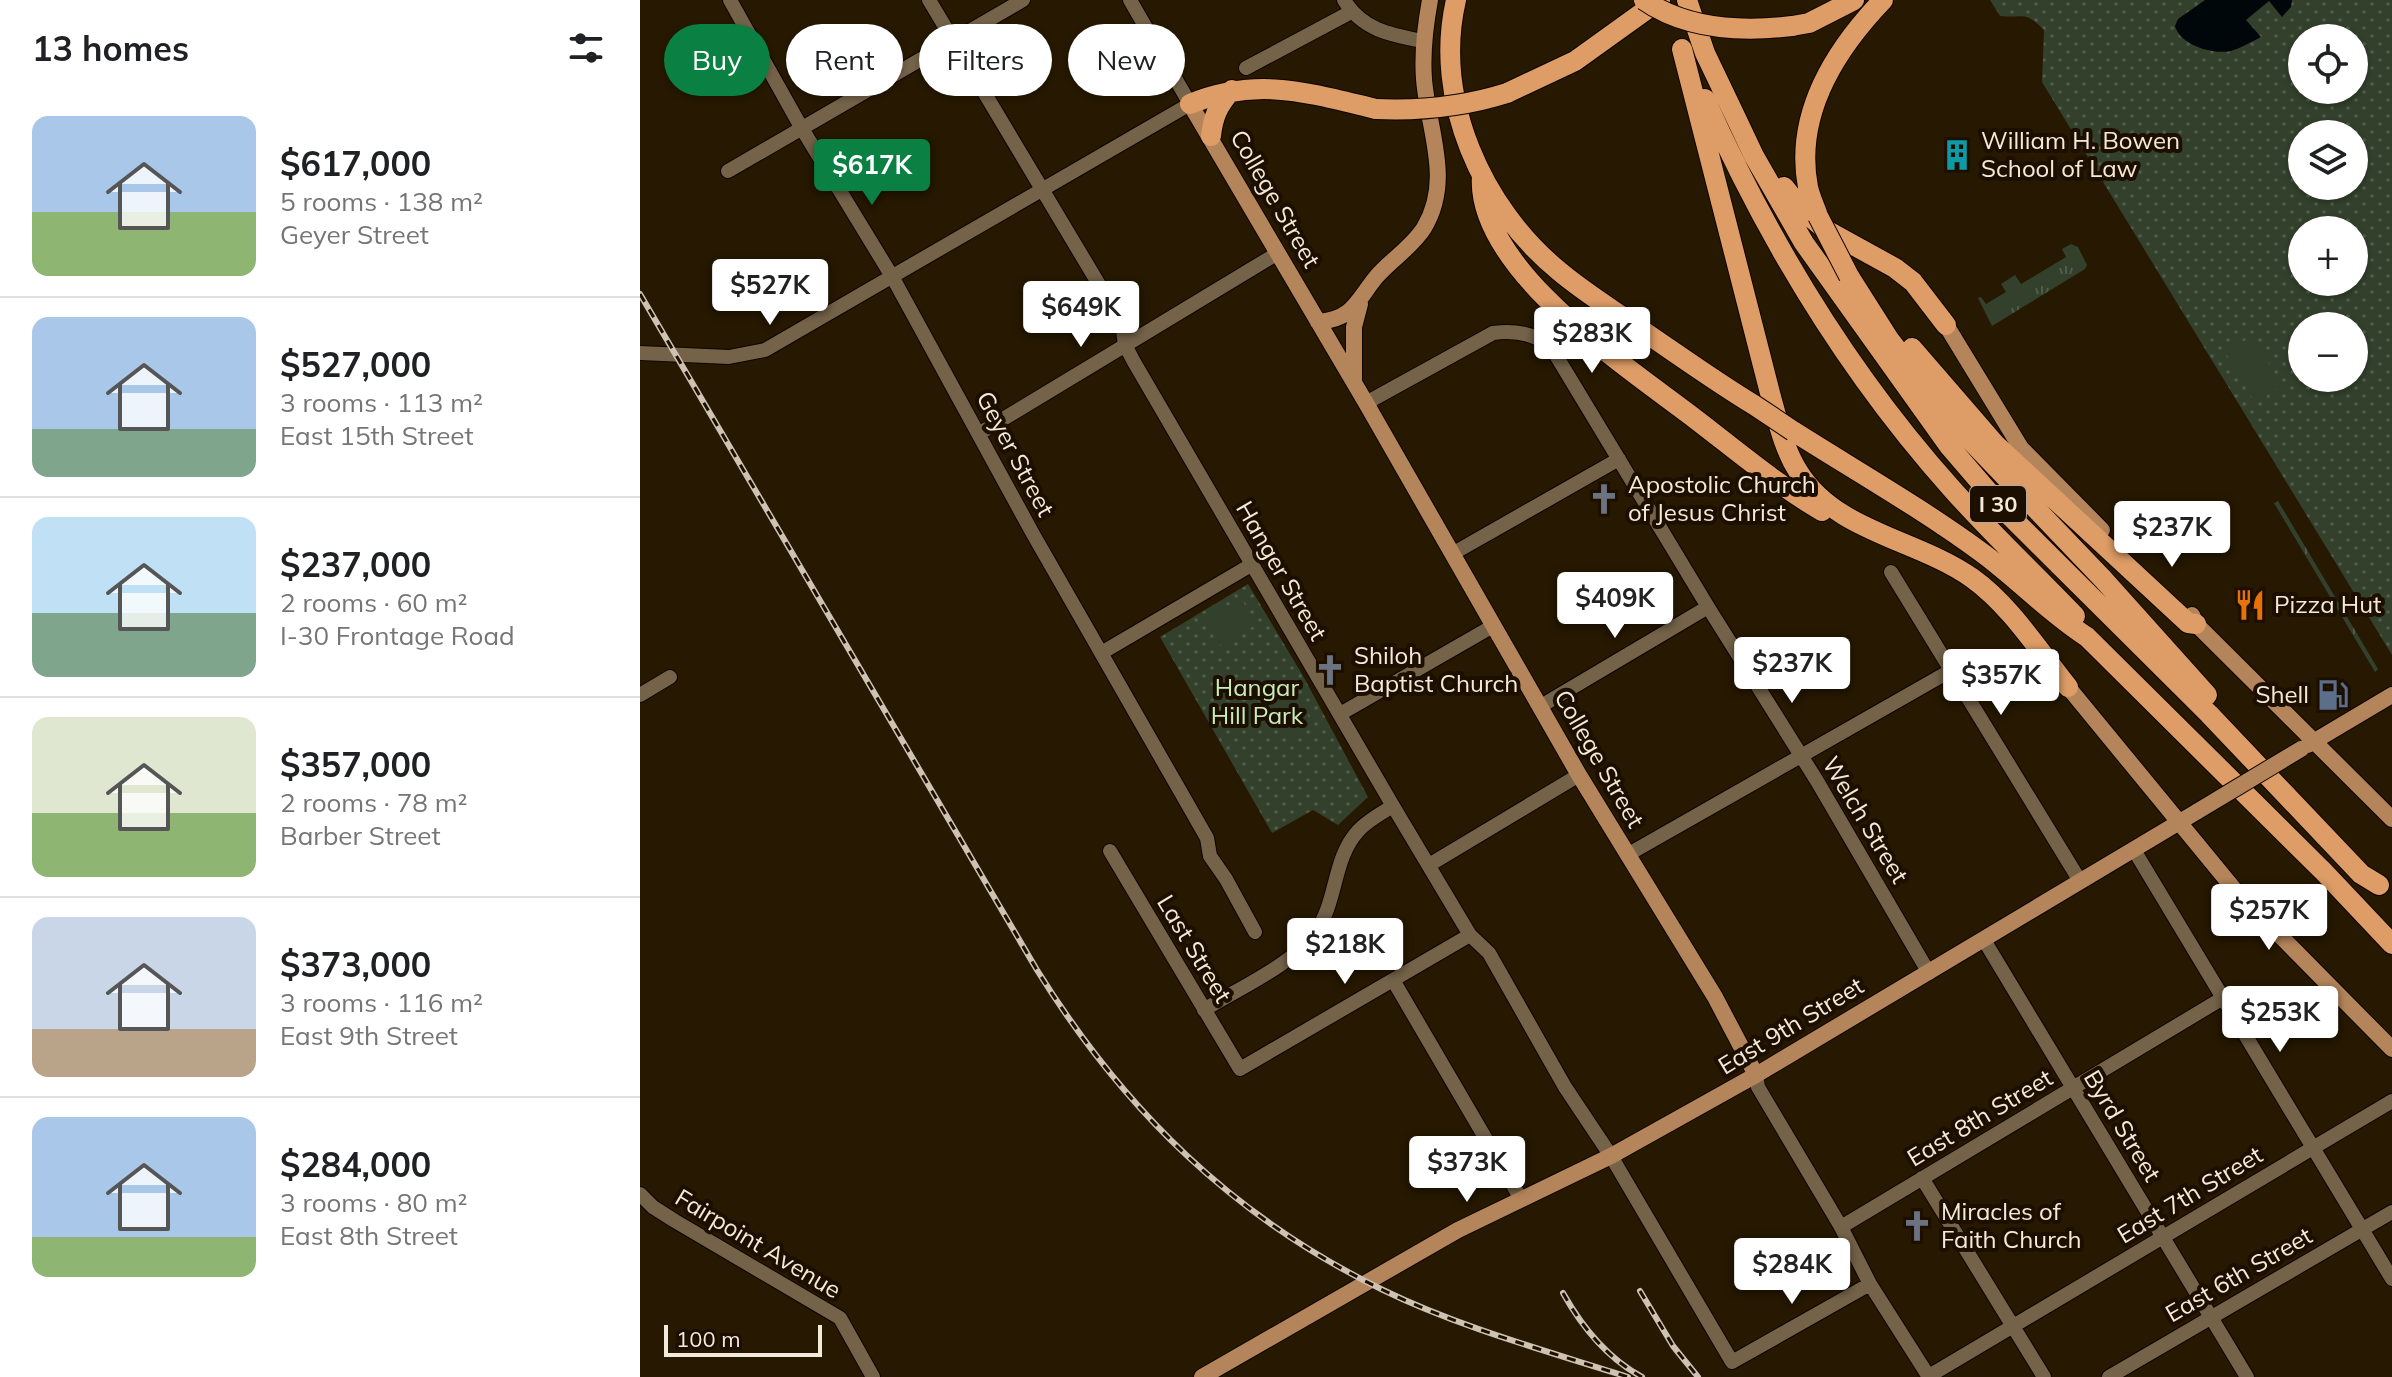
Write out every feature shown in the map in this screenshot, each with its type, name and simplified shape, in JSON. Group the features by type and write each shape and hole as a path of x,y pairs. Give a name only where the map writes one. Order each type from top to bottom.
{"highway":[{"path":"1456,0 1450,50 1454,97 1482,176 1521,234 1558,271 1793,431 1978,550 2061,620 2087,637"},
{"path":"1190,104 1232,90 1276,88 1376,109 1451,107 1507,93 1575,61 1642,0 1683,20 1713,26 1762,29 1809,23 1854,0"},
{"path":"1599,39 1661,0"},
{"name":"I 30","path":"1661,0 1713,118 1768,226 1838,343 1904,433 1951,489 2075,615 2087,637 2324,872 2392,944"},
{"name":"I 30","path":"1687,0 1705,53 1754,156 1804,243 1949,446 2013,520 2209,714 2361,874 2386,891"},
{"path":"1883,0 1841,47 1820,86 1812,110 1806,153 1808,187 1818,216 1849,276 1889,339 1953,422 2369,866 2386,891"},
{"path":"1682,49 1771,397 1789,455 1820,498 1869,528 1965,573 1991,594 2068,687"},
{"path":"1705,53 1775,175 1803,211 1826,230 1895,268 1913,282 1946,325"},
{"path":"1211,136 1213,118 1232,90"},
{"path":"1482,176 1481,194 1498,234 1524,275 1557,310 1596,344 1797,495 1843,522 1916,549"},
{"path":"1849,276 1995,444 2188,623 2196,624"}],"main road":[{"path":"1318,322 1344,317 1385,267 1421,232 1437,195 1437,155 1424,82 1423,41 1430,0"},
{"name":"College Street","path":"1190,104 1579,775 1715,997 1756,1075"},
{"path":"1353,382 1354,327 1364,295"},
{"path":"1946,325 2021,448 2113,542 2193,616 2196,624 2308,745 2392,819"},
{"path":"1329,340 1354,327"},
{"path":"2068,687 2234,889 2392,1049"},
{"name":"East 9th Street","path":"1202,1377 1343,1294 1521,1199 1611,1156 1756,1075 2392,695"}],"street":[{"name":"Geyer Street","path":"730,0 801,127 893,278 1033,534 1207,838 1210,856 1255,932"},
{"name":"Hanger Street","path":"929,0 943,24"},
{"path":"981,24 1023,0"},
{"name":"College Street","path":"1130,0 1190,104"},
{"path":"1246,68 1348,6 1380,31 1423,41"},
{"path":"728,171 919,59"},
{"name":"Hanger Street","path":"986,96 1122,323 1125,345 1393,806 1470,935 1489,953 1565,1087 1611,1156 1732,1362 1870,1284"},
{"path":"640,353 729,357 756,354 784,341 1190,104"},
{"path":"980,433 1278,253"},
{"name":"Welch Street","path":"1366,403 1488,335 1504,331 1527,334 1547,344 1558,356 1801,756 1929,973"},
{"path":"1452,554 1619,459"},
{"path":"1103,652 1251,565"},
{"path":"1891,572 2080,881"},
{"path":"1541,706 1708,607"},
{"path":"1340,714 1493,626"},
{"path":"1627,855 1950,671"},
{"path":"640,695 670,677"},
{"path":"1429,865 1579,775"},
{"path":"1204,1010 1288,959 1313,936 1330,909 1339,869 1357,832 1393,806"},
{"path":"2134,850 2392,1279"},
{"name":"Last Street","path":"1110,851 1240,1069 1393,980"},
{"path":"1470,935 1393,980 1521,1199"},
{"name":"Byrd Street","path":"1984,940 2247,1377"},
{"name":"East 8th Street","path":"1841,1227 2223,998"},
{"name":"College Street","path":"1756,1075 1758,1087 1841,1227 1870,1284 1929,1377"},
{"name":"East 7th Street","path":"1929,1377 2392,1101"},
{"path":"1922,1178 2044,1377"},
{"name":"Fairpoint Avenue","path":"640,1194 675,1221 840,1318 873,1377"},
{"name":"East 6th Street","path":"2109,1377 2392,1212"}],"green space":[{"path":"1990,0 2392,0 2392,655 2042,82 2044,30 2024,16 2000,16"},
{"path":"2071,244 2078,247 2087,265 2085,269 1992,326 1978,298 1981,297 1986,304 2006,292 2001,284 2015,275 2021,284 2066,257 2062,249"},
{"path":"2253,336 2282,386 2255,403 2225,352"},
{"path":"2278,501 2378,669 2375,672 2274,503"},
{"name":"Hangar Hill Park","path":"1248,584 1302,674 1368,797 1338,825 1313,810 1272,833 1160,637"},
{"path":"1241,598 1256,625 1219,646 1204,619"},
{"path":"1286,678 1314,726 1289,741 1260,694"}],"shaded area":[{"path":"2205,0 2292,0 2291,7 2282,17 2269,1 2246,20 2261,37 2224,52 2207,50 2190,43 2175,26 2178,19"}],"railway":[{"path":"640,294 1037,970 1071,1021 1145,1114 1231,1194 1329,1261 1383,1290 1442,1316 1628,1377"},
{"path":"1640,1291 1673,1346 1698,1377"},
{"path":"1563,1293 1596,1341 1642,1377"}],"place":[{"name":"William H. Bowen School of Law","path":"1957,155"},
{"name":"Apostolic Church of Jesus Christ","path":"1604,499"},
{"name":"Pizza Hut","path":"2250,605"},
{"name":"Shiloh Baptist Church","path":"1330,670"},
{"name":"Shell","path":"2333,695"},
{"name":"Miracles of Faith Church","path":"1917,1226"}]}
